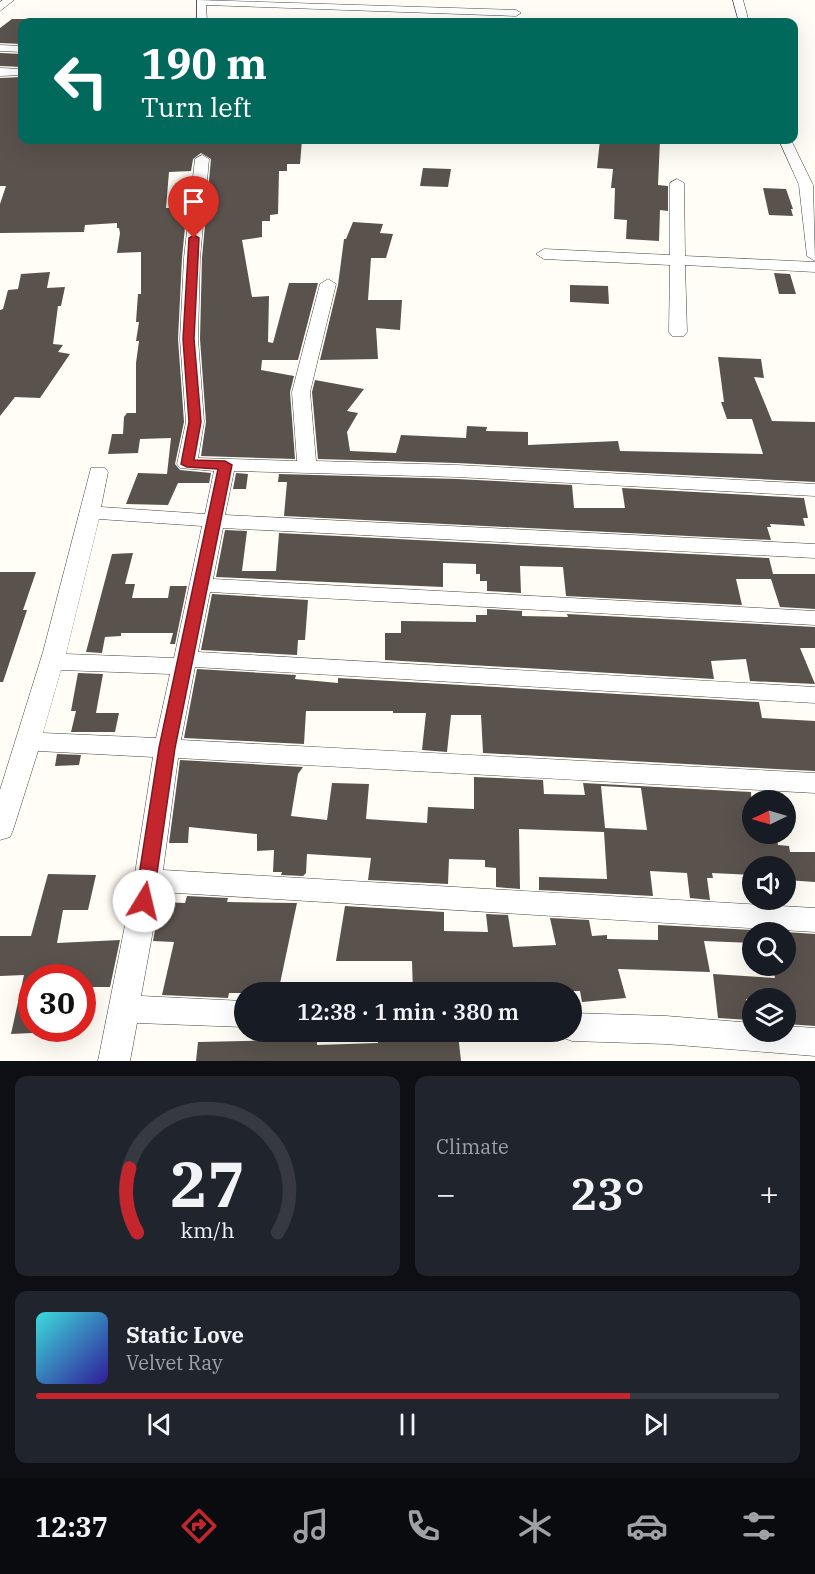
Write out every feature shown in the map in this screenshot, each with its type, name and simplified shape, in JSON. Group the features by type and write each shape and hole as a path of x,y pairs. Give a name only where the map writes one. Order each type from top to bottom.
{"street":[{"path":"0,8 9,0"},
{"path":"738,0 743,18"},
{"path":"202,18 201,1 516,13"},
{"path":"0,48 18,49"},
{"path":"0,72 18,72"},
{"path":"787,144 806,185 815,256"},
{"path":"202,159 192,258 189,339 195,422 187,464 457,471 815,490"},
{"path":"677,183 678,332"},
{"path":"544,254 815,267"},
{"path":"307,466 301,393 328,284"},
{"path":"114,1061 148,880 167,748 225,465"},
{"path":"0,830 30,742 90,512 98,472"},
{"path":"90,512 214,521 815,551"},
{"path":"201,585 815,618"},
{"path":"51,662 185,662 815,695"},
{"path":"30,742 815,783"},
{"path":"148,880 815,920"},
{"path":"125,1009 234,1014"},
{"path":"582,1027 666,1030 815,1042"}],"building":[{"path":"12,19 18,19 18,44 0,43 0,28"},
{"path":"0,53 18,54 18,67 0,66"},
{"path":"18,77 18,144 302,144 300,164 287,164 287,171 279,171 278,214 270,215 270,221 262,221 262,237 242,240 252,297 269,296 268,342 273,343 289,283 318,283 298,360 262,360 261,370 294,376 290,392 295,459 201,456 206,422 200,339 202,258 211,159 201,153 193,159 191,171 169,172 166,208 187,207 178,339 184,422 175,464 180,470 211,473 208,489 209,483 178,483 168,505 126,504 138,473 167,474 171,438 140,439 138,453 108,454 112,434 123,434 124,417 127,413 136,413 136,363 139,341 136,341 139,322 136,322 138,294 141,294 141,252 117,253 120,233 117,223 85,225 84,232 0,233 0,204 6,186 0,186 0,78"},
{"path":"600,144 660,144 658,185 668,186 668,211 660,210 659,241 626,239 627,220 614,219 615,188 611,188 613,169 597,168"},
{"path":"423,168 451,169 448,187 420,186"},
{"path":"763,188 786,189 793,216 769,215"},
{"path":"353,222 383,224 380,233 393,234 386,258 371,258 368,300 402,300 400,330 376,328 378,359 320,360 338,285 344,239"},
{"path":"50,272 47,288 65,287 61,306 58,306 53,344 63,345 58,352 70,354 40,398 15,397 0,416 0,310 3,309 8,290 18,289 21,274"},
{"path":"774,273 790,274 796,294 779,294"},
{"path":"570,285 608,286 609,304 570,302"},
{"path":"718,357 761,359 764,378 754,377 772,421 815,422 815,482 457,463 318,459 312,392 315,380 364,389 347,411 358,413 347,432 350,451 396,453 401,435 466,438 467,426 487,427 486,431 528,432 528,445 618,441 620,451 763,454 752,419 727,419 721,402 724,402"},
{"path":"236,473 248,474 246,489 233,489"},
{"path":"279,474 572,485 574,508 625,508 622,488 804,498 808,518 803,518 805,526 770,524 771,527 767,527 771,540 284,516 287,482 278,482"},
{"path":"225,530 247,531 242,571 276,571 279,533 769,558 773,574 815,574 815,609 780,607 771,579 736,579 742,605 566,596 563,567 520,566 521,593 487,591 487,581 480,581 480,574 476,574 476,564 443,563 443,587 216,577"},
{"path":"133,553 125,584 135,584 132,598 168,598 170,586 187,586 175,644 170,644 173,633 121,633 121,636 105,637 102,653 86,652 112,554"},
{"path":"0,572 36,572 23,610 27,610 3,682 0,682"},
{"path":"212,594 308,600 305,640 298,640 297,655 201,650"},
{"path":"487,609 522,611 522,616 568,617 567,614 815,627 815,648 800,648 815,684 750,681 746,659 711,661 714,679 385,660 385,633 401,633 401,621 476,622 476,615 487,615"},
{"path":"197,669 296,675 295,679 338,683 338,678 759,702 762,718 815,721 815,771 483,753 481,715 451,715 447,752 422,750 426,713 393,713 393,711 306,711 304,744 184,738"},
{"path":"78,673 103,674 96,713 119,713 115,732 71,732 76,711 71,711"},
{"path":"57,754 81,755 79,765 55,766"},
{"path":"180,760 303,767 298,774 291,816 327,820 332,783 369,784 366,819 427,823 428,807 474,809 474,777 543,780 544,794 585,795 583,783 742,792 742,844 778,844 789,846 790,852 815,852 815,882 796,881 796,856 742,856 742,874 712,873 713,878 707,878 710,900 690,898 687,873 650,871 653,896 539,890 539,877 607,879 604,832 519,829 520,889 496,887 496,868 485,867 485,860 449,859 448,884 368,880 371,858 307,854 306,873 303,876 281,875 282,872 273,872 274,850 257,851 257,834 189,827 188,843 169,843","holes":["601,786 641,788 647,830 605,828"]},
{"path":"48,874 96,875 88,910 63,910 57,943 120,940 110,987 96,987 96,964 18,964 18,975 0,976 0,936 31,936"},
{"path":"187,896 228,898 227,902 297,903 280,982 234,982 234,993 229,993 228,998 162,995 174,942 153,941 160,902 185,903"},
{"path":"345,906 444,912 444,931 488,932 486,914 508,915 513,947 556,945 550,918 589,920 592,936 607,935 607,939 658,940 658,925 742,929 742,943 704,941 710,972 618,969 626,998 582,1002 582,982 413,982 412,961 336,961"},
{"path":"796,933 815,934 815,1026 796,1025 796,988 742,988 742,1020 718,1018 713,974 775,978 774,976 796,976"},
{"path":"18,1002 18,1034 11,1034"},
{"path":"198,1042 317,1042 317,1045 459,1042 461,1061 196,1061"}],"route":[{"path":"144,901 167,748 225,465 187,464 195,422 189,339 194,238"}]}
